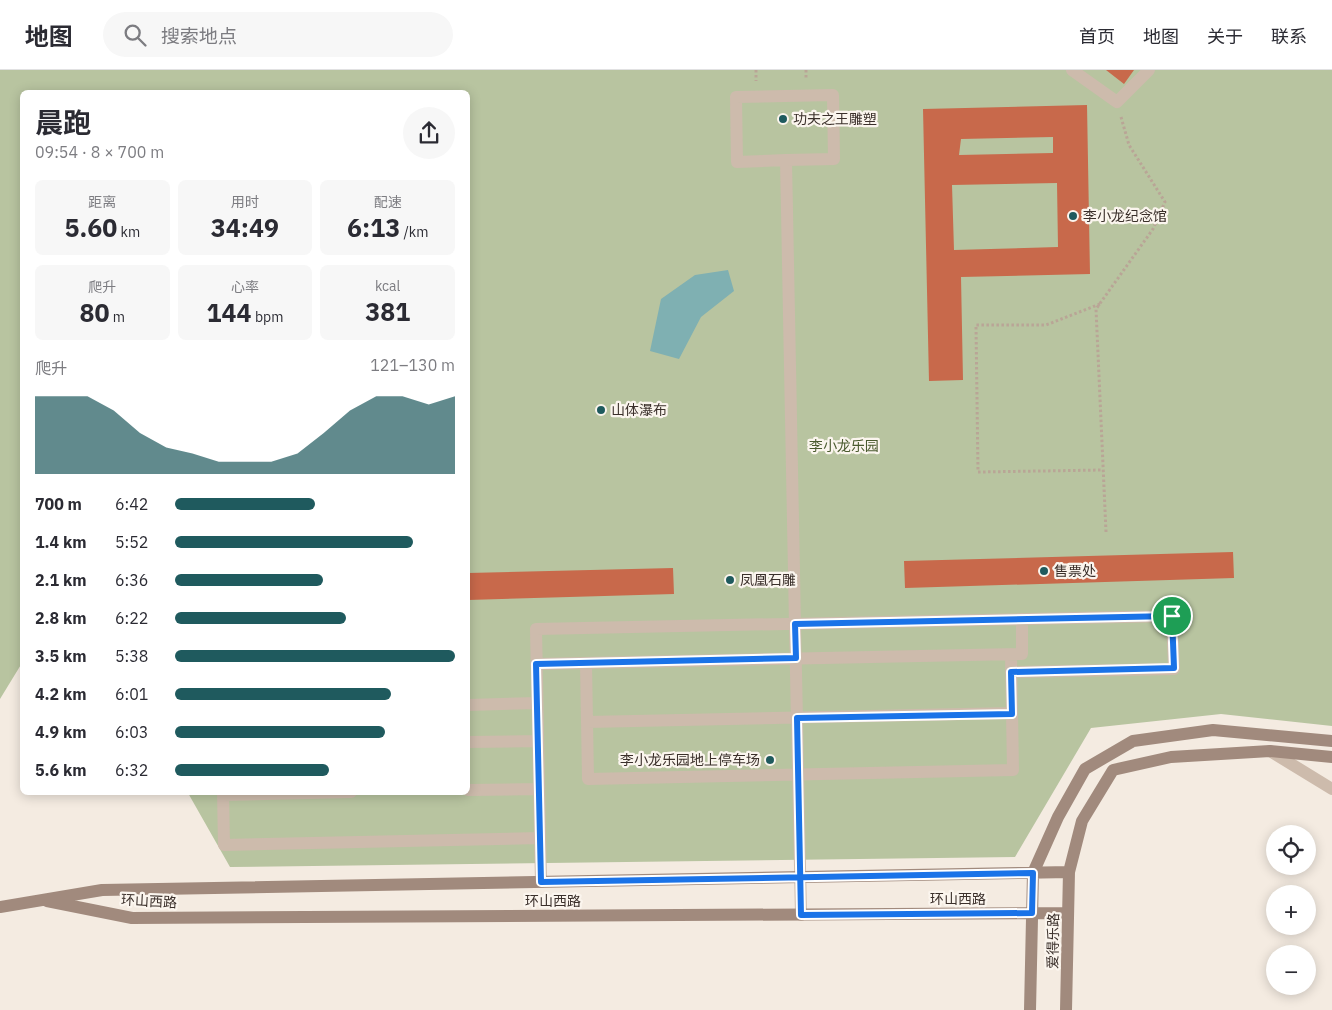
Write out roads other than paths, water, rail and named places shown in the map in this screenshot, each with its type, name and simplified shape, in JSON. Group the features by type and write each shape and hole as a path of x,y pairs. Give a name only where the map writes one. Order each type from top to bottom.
{"street":[{"path":"1072,70 1087,74 1117,102 1149,70"},
{"path":"833,95 834,159 786,160 737,162 736,97 833,95"},
{"path":"786,160 801,915"},
{"path":"541,882 536,629 1172,616 1174,668 1011,672"},
{"path":"536,664 1022,654 1022,619"},
{"path":"586,663 588,779 1013,770 1011,654"},
{"path":"470,705 538,703"},
{"path":"587,722 1012,714"},
{"path":"1033,873 1058,817 1086,769 1132,741 1213,730 1332,741"},
{"path":"470,742 538,741"},
{"path":"1270,751 1332,789"},
{"path":"1069,872 1082,821 1113,770 1171,757 1270,751 1332,757"},
{"path":"470,790 539,789"},
{"path":"223,795 224,845 540,838"},
{"name":"环山西路","path":"0,907 102,890 1069,872"},
{"name":"爱得乐路","path":"1066,1010 1069,872"},
{"name":"爱得乐路","path":"1030,1010 1033,873"},
{"name":"环山西路","path":"40,900 132,918 1068,913"}],"water":[{"path":"728,270 734,291 701,317 679,359 650,351 661,299 695,275"}],"place":[{"name":"功夫之王雕塑","path":"783,119"},
{"name":"李小龙纪念馆","path":"1073,216"},
{"name":"山体瀑布","path":"601,410"},
{"name":"售票处","path":"1044,571"},
{"name":"凤凰石雕","path":"730,580"},
{"name":"李小龙乐园地上停车场","path":"770,760"}],"park label":[{"name":"李小龙乐园","path":"844,446"}]}
